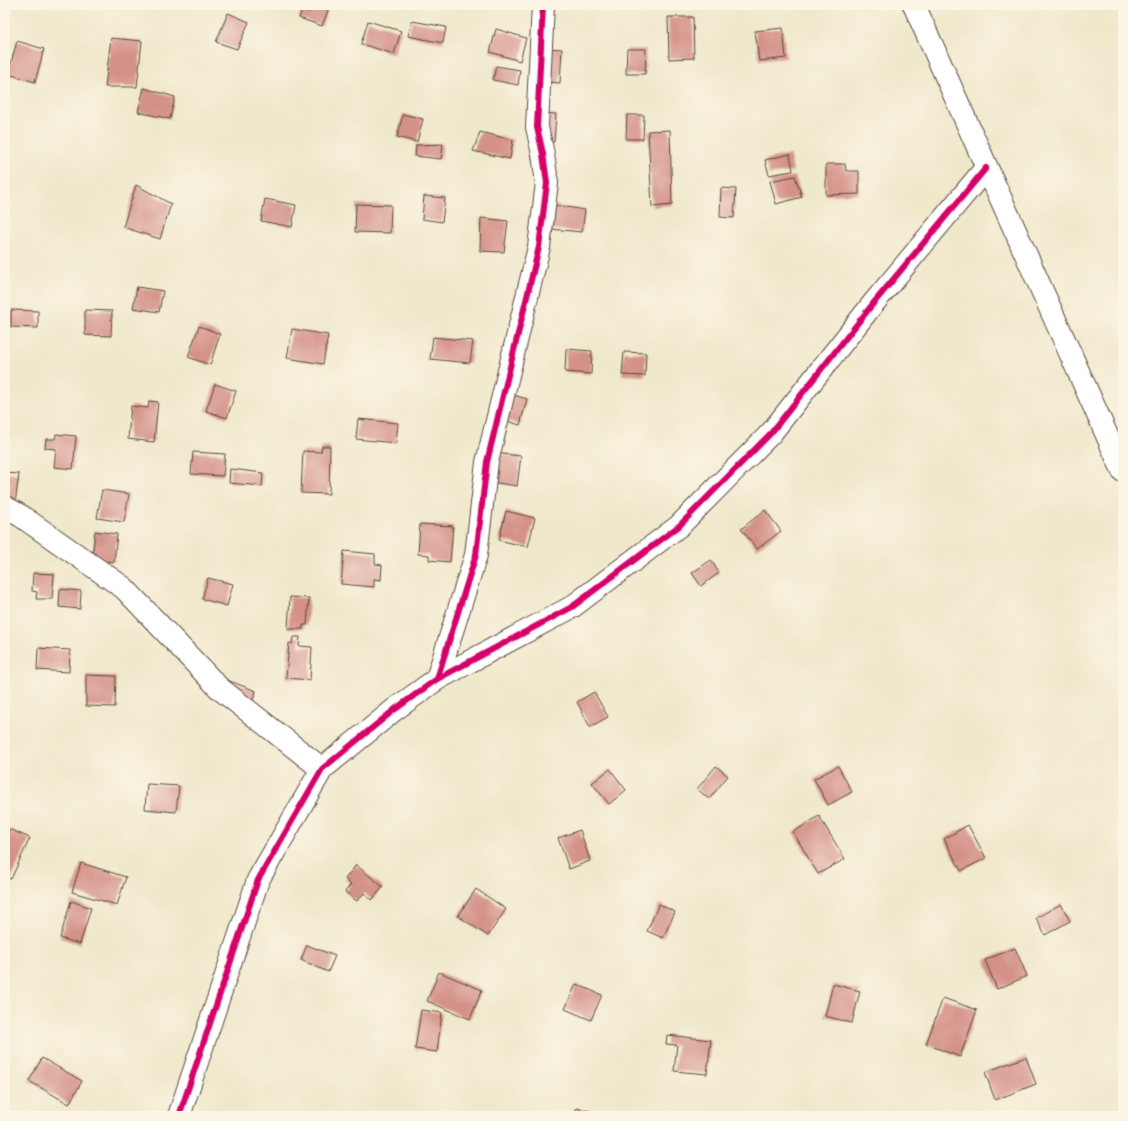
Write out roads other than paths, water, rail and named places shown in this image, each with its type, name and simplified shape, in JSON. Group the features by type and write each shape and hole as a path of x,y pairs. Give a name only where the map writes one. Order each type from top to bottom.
{"street":[{"path":"437,679 476,555 487,462 539,247 547,184 543,154 537,127 543,5"},
{"path":"914,5 1123,472"},
{"path":"179,1116 258,880 322,769 394,710 437,679 572,607 679,526 771,433 872,305 986,168"},
{"path":"5,507 21,516 124,588 218,688 322,769"}]}
